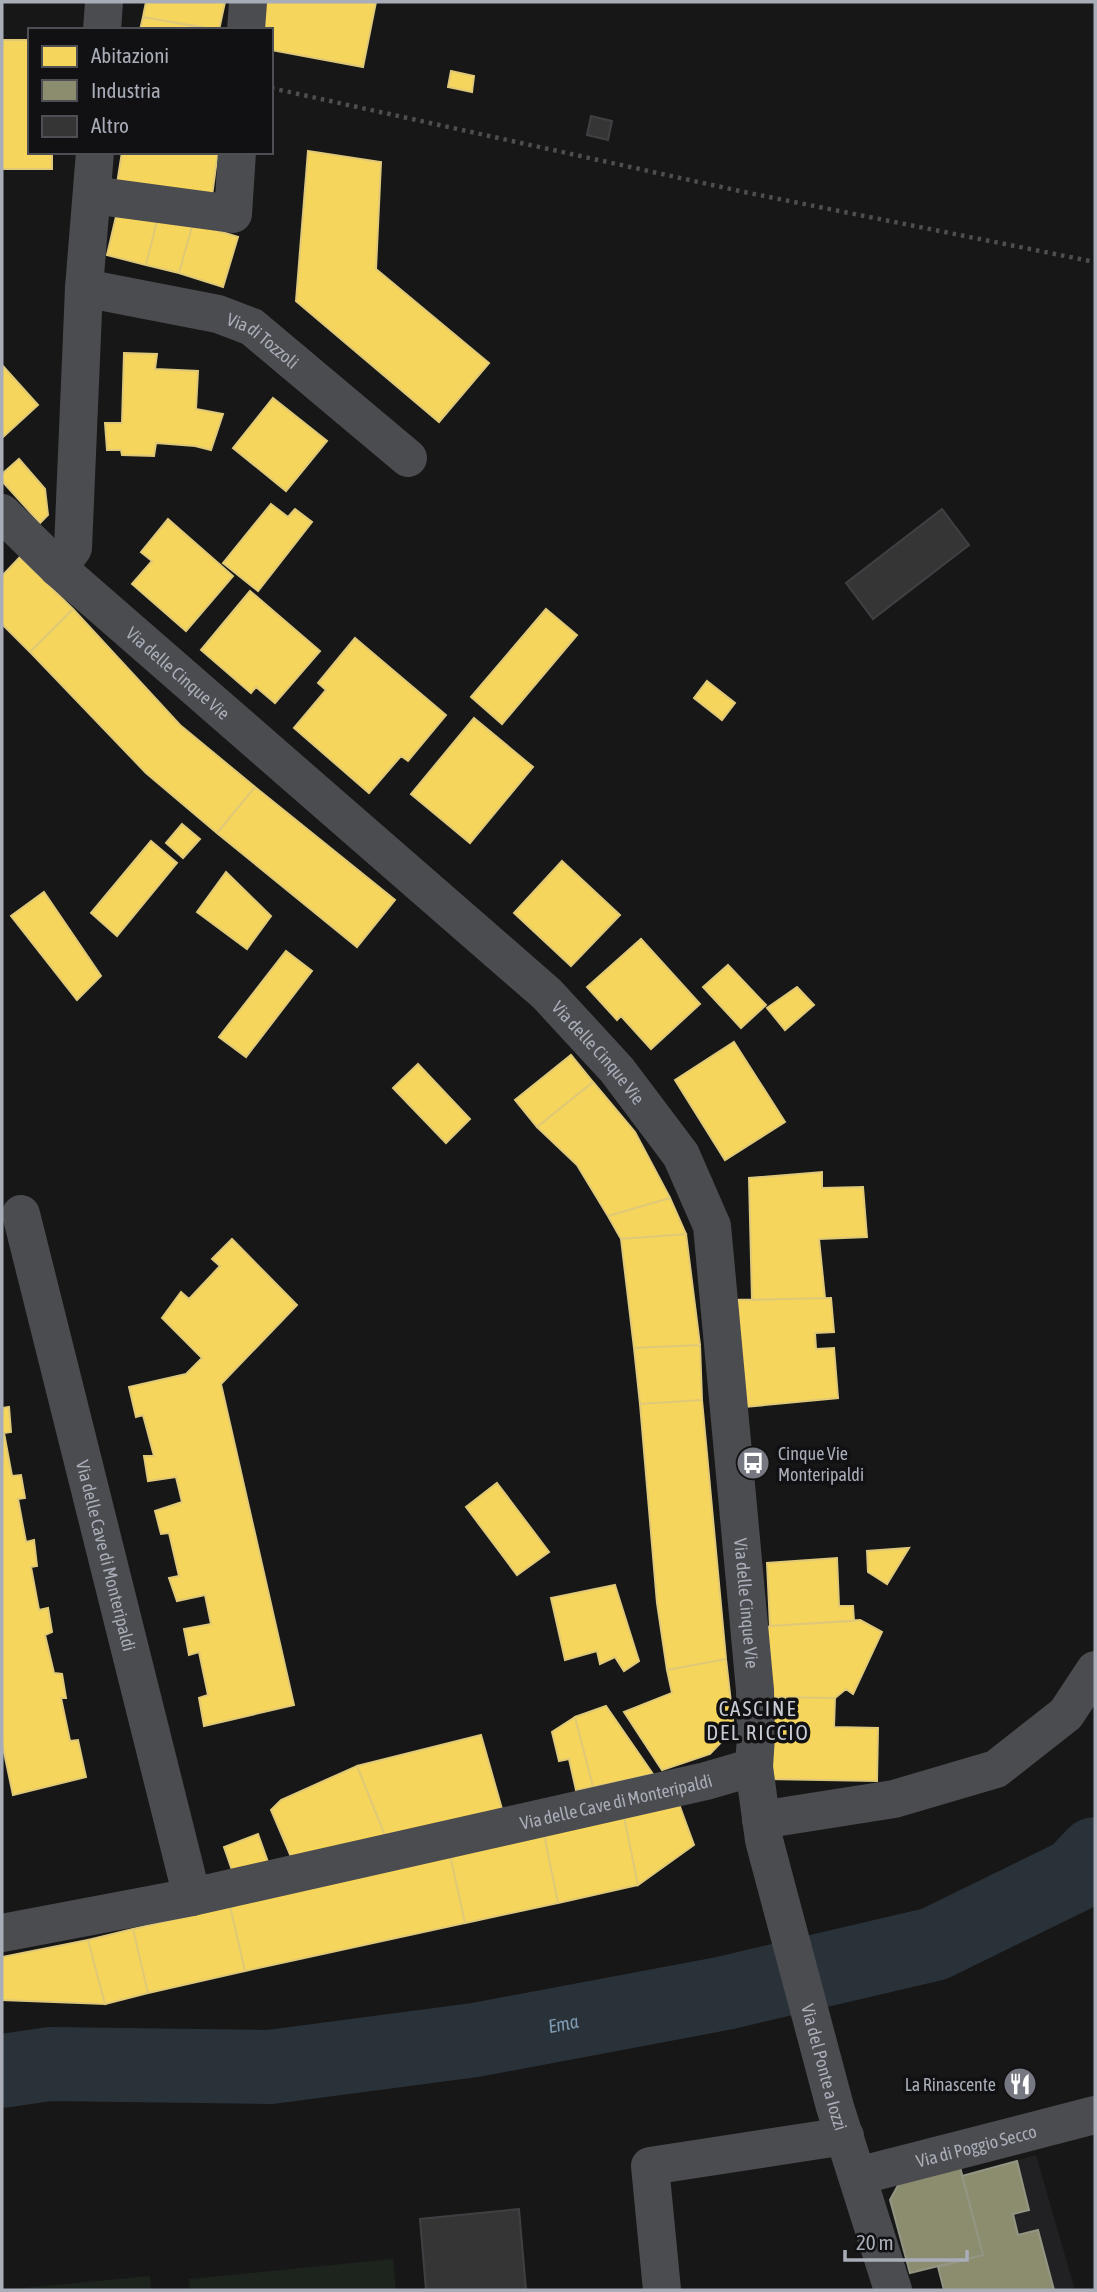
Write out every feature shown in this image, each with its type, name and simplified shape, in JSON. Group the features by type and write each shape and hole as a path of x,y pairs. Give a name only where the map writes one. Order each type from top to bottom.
{"street":[{"path":"102,28 104,2"},
{"path":"246,28 248,2"},
{"path":"58,568 73,548 84,288 94,154"},
{"path":"92,195 233,214 237,154"},
{"name":"Via di Tozzoli","path":"84,288 218,314 252,327 408,458"},
{"name":"Via delle Cinque Vie","path":"2,513 58,568 547,993 617,1069 681,1155 712,1226 755,1690 754,1767 763,1830"},
{"name":"Via delle Cave di Monteripaldi","path":"21,1214 192,1897"},
{"path":"763,1830 894,1799 996,1769 1066,1714 1095,1670"},
{"name":"Via delle Cave di Monteripaldi","path":"2,1933 192,1897 706,1782 754,1767"},
{"name":"Via del Ponte a Iozzi","path":"763,1830 840,2121 894,2290"},
{"name":"Via di Poggio Secco","path":"858,2176 1095,2115"},
{"path":"662,2290 650,2166 840,2121"}],"path":[{"path":"273,88 730,189 1095,262"}],"shaded area":[{"path":"1036,2155 1075,2290 944,2290 938,2267 983,2255 962,2176"},
{"path":"393,2259 396,2290 190,2290 189,2279"},
{"path":"150,2276 151,2290 2,2290"}],"building: Abitazioni":[{"path":"146,2 225,2 219,28 143,17"},
{"path":"266,2 376,2 363,67 273,50 273,28 260,28"},
{"path":"143,17 204,28 140,28"},
{"path":"2,40 28,40 28,154 52,154 52,169 2,169"},
{"path":"451,71 474,76 472,92 448,87"},
{"path":"308,151 381,162 376,269 489,363 439,422 296,301"},
{"path":"122,154 218,154 211,203 116,190"},
{"path":"118,208 158,217 146,265 107,255"},
{"path":"158,217 193,223 179,273 146,265"},
{"path":"193,223 238,237 223,287 179,273"},
{"path":"124,353 157,354 155,369 198,371 196,409 223,414 211,450 156,443 154,456 122,455 121,450 107,450 105,423 122,423"},
{"path":"2,365 38,405 2,438"},
{"path":"273,398 327,441 286,491 233,448"},
{"path":"19,459 45,489 48,515 40,523 2,481 2,474"},
{"path":"271,504 288,517 295,509 312,522 258,591 223,563"},
{"path":"168,519 233,576 186,631 132,584 152,561 141,552"},
{"path":"20,557 73,609 30,652 2,624 2,576"},
{"path":"250,591 320,651 275,703 256,687 251,693 201,650"},
{"path":"73,609 180,725 255,787 217,833 146,773 30,652"},
{"path":"546,609 577,635 502,724 471,697"},
{"path":"355,638 446,715 408,761 401,756 369,793 294,728 326,690 318,683"},
{"path":"707,681 735,703 722,720 694,698"},
{"path":"474,718 533,767 470,843 411,794"},
{"path":"255,787 395,900 357,947 217,833"},
{"path":"182,824 200,839 183,858 166,843"},
{"path":"151,841 177,863 117,936 91,913"},
{"path":"562,861 620,915 571,966 514,913"},
{"path":"226,872 271,916 247,949 197,912"},
{"path":"44,892 101,976 77,1000 11,916"},
{"path":"641,939 700,1004 651,1049 621,1016 617,1020 587,987"},
{"path":"286,951 312,971 246,1057 219,1037"},
{"path":"728,965 766,1005 741,1028 703,987"},
{"path":"797,987 814,1005 785,1030 767,1008"},
{"path":"734,1042 785,1122 725,1160 675,1080"},
{"path":"571,1055 593,1082 537,1127 515,1100"},
{"path":"418,1064 470,1119 446,1143 393,1088"},
{"path":"593,1082 635,1132 670,1198 608,1216 577,1165 537,1127"},
{"path":"822,1172 822,1188 863,1187 867,1237 819,1239 825,1298 752,1300 749,1178"},
{"path":"670,1198 686,1234 621,1239 608,1216"},
{"path":"686,1234 700,1345 634,1348 621,1239"},
{"path":"232,1239 297,1305 221,1384 294,1705 204,1726 199,1698 208,1695 199,1652 189,1655 184,1629 211,1624 205,1595 177,1601 169,1578 179,1576 169,1533 161,1534 155,1511 182,1502 176,1477 148,1481 144,1456 154,1456 143,1415 136,1417 129,1387 186,1374 202,1358 162,1318 181,1292 189,1299 220,1266 212,1259"},
{"path":"831,1298 834,1332 815,1333 816,1349 834,1348 838,1398 745,1407 731,1300"},
{"path":"700,1345 702,1400 640,1404 634,1348"},
{"path":"702,1400 726,1659 667,1670 657,1603 640,1404"},
{"path":"9,1407 11,1432 4,1433 12,1476 21,1475 25,1498 18,1499 26,1542 34,1540 37,1566 31,1567 39,1610 48,1608 52,1632 45,1635 54,1673 62,1674 66,1698 61,1698 70,1741 78,1740 86,1777 13,1795 2,1743 2,1408"},
{"path":"497,1483 549,1552 517,1575 466,1507"},
{"path":"909,1548 887,1584 868,1572 867,1551"},
{"path":"837,1558 839,1606 853,1606 854,1621 770,1626 767,1563"},
{"path":"615,1585 639,1661 624,1671 615,1657 600,1664 597,1651 565,1660 551,1598"},
{"path":"860,1620 882,1632 853,1694 846,1689 835,1698 769,1697 764,1629 770,1626"},
{"path":"726,1659 734,1729 710,1754 662,1770 624,1712 672,1693 667,1670"},
{"path":"769,1697 835,1698 834,1727 878,1728 877,1781 767,1779"},
{"path":"606,1706 653,1774 593,1787 575,1717"},
{"path":"575,1717 593,1787 576,1790 569,1759 559,1761 552,1732"},
{"path":"481,1735 502,1809 386,1838 357,1766"},
{"path":"357,1766 386,1838 292,1859 271,1810 281,1800"},
{"path":"679,1804 694,1845 638,1885 624,1817"},
{"path":"624,1817 638,1885 558,1903 544,1834"},
{"path":"258,1834 268,1862 232,1870 224,1847"},
{"path":"544,1834 558,1903 465,1923 450,1855"},
{"path":"450,1855 465,1923 245,1971 230,1906"},
{"path":"230,1906 245,1971 148,1993 133,1929"},
{"path":"133,1929 148,1993 105,2004 88,1940"},
{"path":"88,1940 105,2004 2,2000 2,1957"}],"building: Industria":[{"path":"1017,2161 1029,2210 1013,2214 1018,2235 1038,2230 1054,2290 944,2290 938,2267 983,2255 962,2176"},
{"path":"960,2167 983,2255 910,2273 890,2200 901,2180"}],"building: Altro":[{"path":"591,116 612,121 608,140 587,135"},
{"path":"942,509 969,545 873,619 846,583"},
{"path":"519,2209 526,2290 426,2290 420,2219"}],"waterway":[{"name":"Ema","path":"2,2071 50,2064 270,2067 475,2040 725,1993 934,1944 1075,1875 1095,1854"}],"place":[{"name":"Cinque Vie Monteripaldi","path":"753,1463"},
{"name":"La Rinascente","path":"1020,2084"}],"district":[{"name":"CASCINE DEL RICCIO","path":"758,1720"}]}
